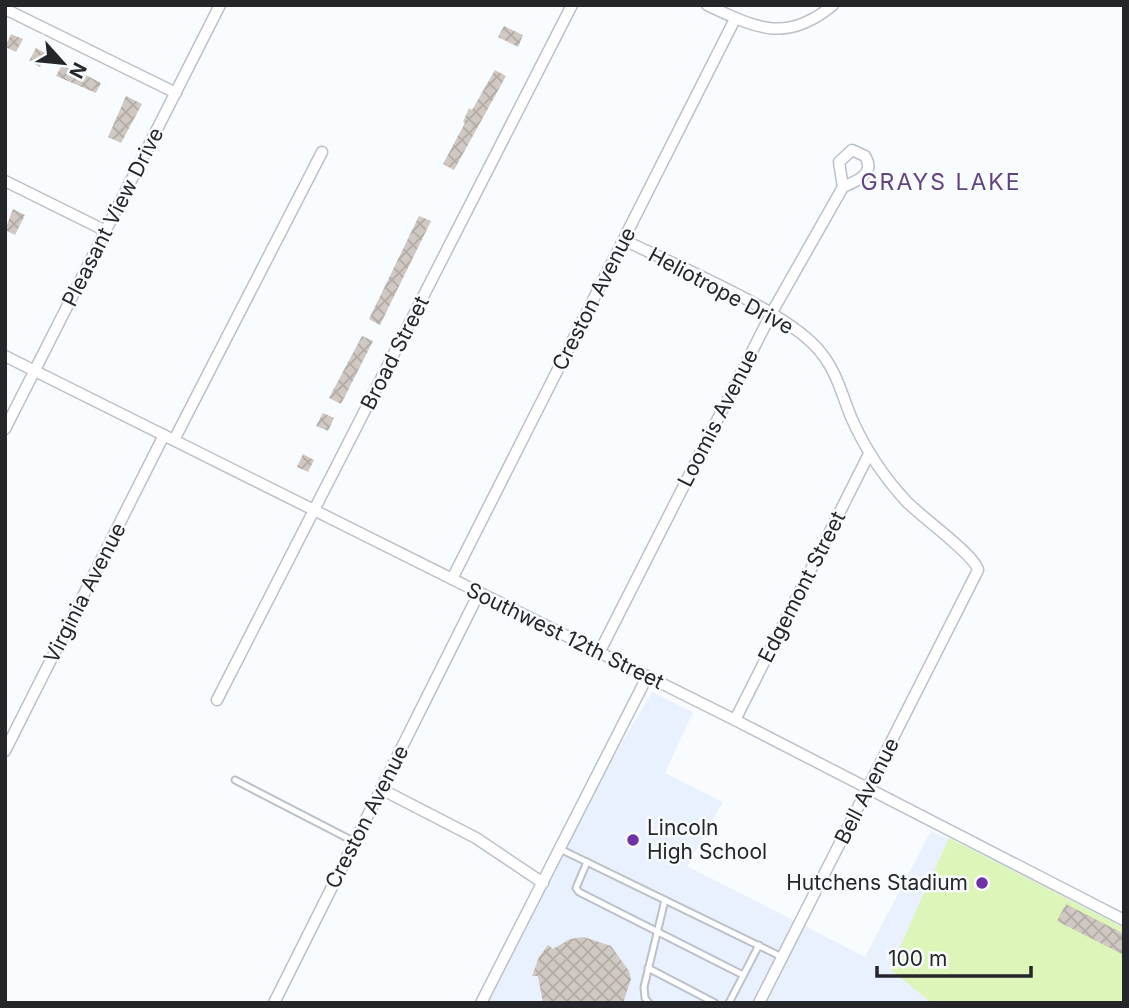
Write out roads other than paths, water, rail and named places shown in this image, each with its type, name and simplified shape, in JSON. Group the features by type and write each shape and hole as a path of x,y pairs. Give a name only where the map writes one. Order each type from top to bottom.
{"street":[{"name":"Pleasant View Drive","path":"5,429 220,5"},
{"name":"Broad Street","path":"217,700 572,5"},
{"path":"707,5 762,29 789,28 815,19 833,5"},
{"path":"5,9 176,93"},
{"name":"Creston Avenue","path":"452,579 735,19"},
{"name":"Virginia Avenue","path":"5,751 322,152"},
{"path":"5,181 106,232"},
{"name":"Loomis Avenue","path":"599,653 771,314 843,187"},
{"name":"Heliotrope Drive","path":"624,240 771,314 795,328 824,356 837,379 869,454 907,503 974,559 978,570 976,580"},
{"name":"Southwest 12th Street","path":"5,356 735,720 1124,920"},
{"name":"Edgemont Street","path":"735,720 869,454"},
{"name":"Bell Avenue","path":"759,1003 976,580"},
{"name":"Creston Avenue","path":"274,1003 479,593"},
{"path":"481,1003 648,677"},
{"path":"381,789 476,838 543,883"}],"lane":[{"path":"234,780 355,842"},
{"path":"560,849 782,957"},
{"path":"587,862 576,888 579,892 743,975"},
{"path":"646,1001 648,968 665,900"},
{"path":"729,1003 759,945"},
{"path":"648,968 715,1003"}],"place":[{"name":"Lincoln High School","path":"633,840"},
{"name":"Hutchens Stadium","path":"982,883"}],"district":[{"name":"GRAYS LAKE","path":"941,182"}]}
